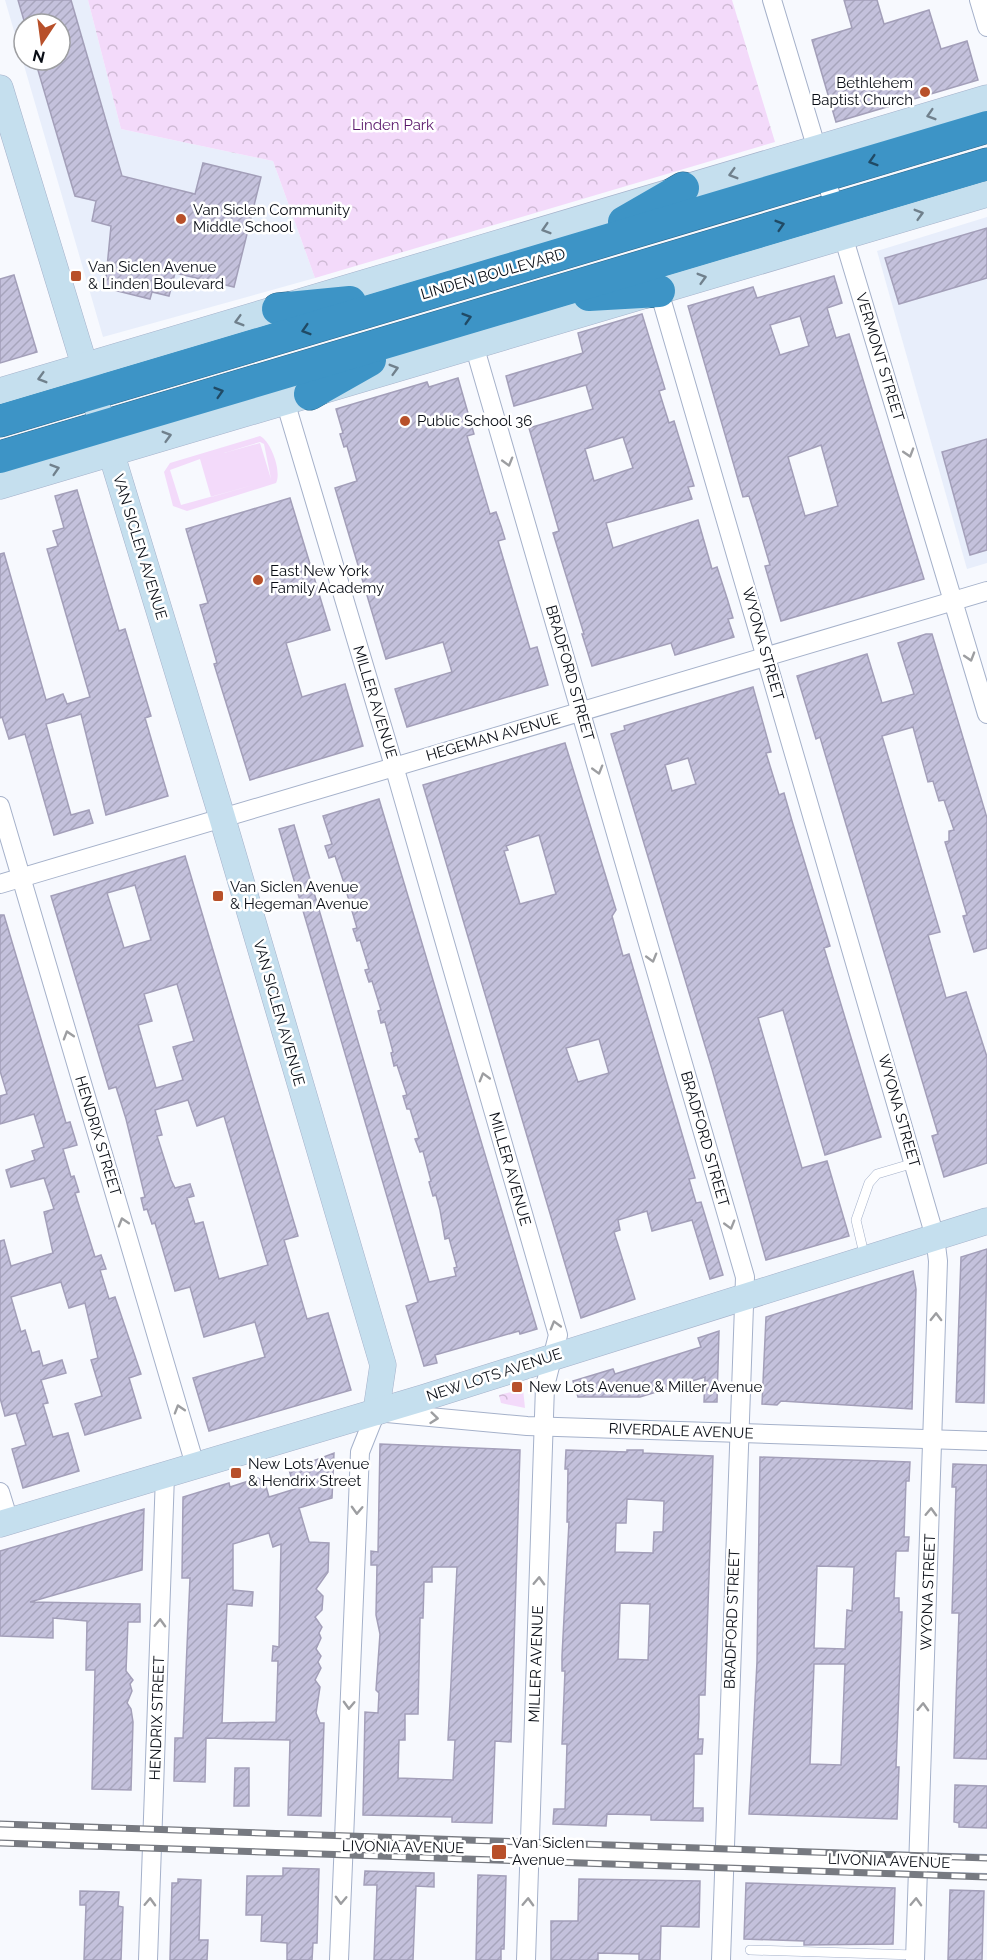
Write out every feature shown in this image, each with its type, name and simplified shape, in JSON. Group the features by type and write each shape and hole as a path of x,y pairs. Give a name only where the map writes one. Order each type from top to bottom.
{"highway":[{"name":"LINDEN BOULEVARD","path":"0,421 89,380 423,295 578,249 821,162 987,127"},
{"path":"0,457 107,440 418,333 537,297 840,222 913,186 987,164"},
{"path":"913,186 987,184"},
{"path":"578,249 683,188"},
{"path":"537,297 659,291"},
{"path":"278,309 423,295"},
{"path":"298,398 418,333"}],"street":[{"name":"VERMONT STREET","path":"772,0 987,714"},
{"path":"979,0 987,27"},
{"name":"VAN SICLEN AVENUE","path":"0,88 222,817 383,1365 376,1412 360,1452 339,1960"},
{"name":"LINDEN BOULEVARD","path":"0,391 89,380 278,309 683,188 821,162 987,98"},
{"path":"0,486 107,440 298,398 659,291 840,222 987,194"},
{"name":"WYONA STREET","path":"659,291 936,1237 938,1261 934,1439 915,1958"},
{"name":"BRADFORD STREET","path":"474,345 745,1277 721,1960"},
{"name":"MILLER AVENUE","path":"298,398 394,766 558,1335 545,1386 526,1960"},
{"name":"HEGEMAN AVENUE","path":"0,884 987,591"},
{"name":"HENDRIX STREET","path":"0,806 195,1465"},
{"name":"NEW LOTS AVENUE","path":"4,1523 376,1412 987,1221"},
{"name":"RIVERDALE AVENUE","path":"376,1412 544,1426 987,1441"},
{"name":"HENDRIX STREET","path":"148,1960 165,1475"},
{"path":"0,1492 4,1523"},
{"name":"LIVONIA AVENUE","path":"0,1831 343,1846 987,1864"}],"lane":[{"path":"865,1258 856,1220 869,1183 877,1174 914,1162"},
{"path":"750,1950 915,1958"}],"shaded area":[{"name":"Van Siclen Community Middle School","path":"5,0 88,0 121,129 273,161 315,278 103,337 26,72 72,72 72,12 12,12 12,24"},
{"path":"987,217 987,563 967,569 877,251"}],"green space":[{"name":"Linden Park","path":"88,0 732,0 775,142 315,278 273,161 121,129"},
{"path":"260,436 271,450 278,472 276,483 187,511 173,506 164,472 170,463","holes":["260,442 264,444 271,479 260,443 224,453","200,459 211,497 181,505 170,470"]},
{"path":"523,1389 525,1408 501,1403 499,1395"}],"building":[{"path":"18,0 71,0 122,176 195,194 203,163 261,177 234,287 175,273 169,296 152,292 150,299 105,288 111,226 92,221 96,201 75,196 39,72 72,72 72,12 22,12"},
{"path":"844,0 877,0 884,24 929,10 941,49 967,41 978,80 836,122 812,40 852,28"},
{"path":"987,228 987,278 899,304 885,258"},
{"path":"14,275 37,352 0,363 0,279"},
{"path":"834,276 842,303 827,308 836,338 849,334 924,579 781,621 765,566 770,565 749,496 743,497 688,306 753,287 757,298","holes":["800,316 809,346 780,355 770,325","821,445 838,506 805,516 788,457"]},
{"path":"642,314 665,389 659,391 669,423 674,421 694,486 688,487 692,499 606,523 613,548 698,520 712,569 717,567 727,598 733,618 728,619 734,637 675,655 671,643 592,666 553,533 559,531 529,428 593,409 586,385 514,406 506,376 583,353 578,333","holes":["623,437 633,468 594,481 585,449"]},
{"path":"458,378 474,434 467,436 490,514 496,512 505,539 498,541 530,649 537,647 548,685 407,727 395,689 452,672 443,642 386,659 335,488 357,481 347,446 344,447 340,434 343,433 336,409 427,382 429,387"},
{"path":"987,439 987,550 970,555 942,452"},
{"path":"77,490 119,631 125,629 151,716 145,718 168,796 106,815 81,714 46,724 71,815 89,810 93,823 54,835 25,734 9,739 2,717 0,718 0,554 4,553 46,700 63,694 67,704 90,697 47,549 58,546 53,531 64,528 55,496"},
{"name":"East New York Family Academy","path":"290,498 330,630 286,643 302,697 345,684 363,746 250,780 214,664 217,663 200,605 208,603 186,529"},
{"path":"932,634 987,818 987,948 974,952 963,916 967,915 945,842 949,841 949,831 954,830 944,800 939,801 933,781 928,782 913,727 882,736 940,932 928,935 946,998 966,992 987,1057 987,1163 944,1177 932,1136 938,1134 820,737 816,739 797,676 867,654 882,703 914,694 898,643"},
{"path":"753,687 771,752 766,753 779,795 784,793 830,946 824,948 881,1137 825,1155 783,1010 758,1018 802,1168 827,1161 849,1236 766,1260 712,1069 611,734 625,730 624,726","holes":["688,758 696,784 672,791 665,765"]},
{"path":"565,743 616,910 612,916 623,956 629,954 695,1178 689,1179 696,1203 701,1202 723,1275 710,1279 692,1220 652,1231 647,1211 618,1220 620,1230 614,1232 635,1299 581,1318 423,785","holes":["539,835 556,894 520,904 504,851 508,850 506,846","599,1039 609,1073 578,1082 566,1048"]},
{"path":"379,799 537,1329 520,1334 519,1331 435,1355 437,1363 424,1366 406,1306 418,1302 279,829 294,825 429,1282 456,1276 454,1268 457,1267 449,1238 445,1239 436,1195 433,1196 423,1151 420,1152 415,1139 419,1138 410,1109 407,1109 403,1096 407,1095 397,1065 394,1066 391,1053 393,1052 385,1022 381,1023 378,1011 381,1010 372,981 369,982 365,970 369,969 360,940 357,941 353,929 357,928 343,880 335,856 329,858 325,846 332,844 323,816"},
{"path":"185,856 298,1236 284,1240 307,1319 328,1313 351,1390 209,1431 193,1378 265,1357 255,1322 204,1337 190,1287 175,1291 155,1223 152,1224 147,1209 144,1210 141,1198 145,1197 126,1119 116,1087 109,1089 51,896","holes":["135,885 151,940 124,948 107,893","177,984 194,1041 173,1047 183,1080 156,1088 138,1025 152,1021 144,994","188,1100 197,1126 224,1116 268,1265 219,1279 203,1222 195,1224 187,1198 194,1196 190,1184 175,1188 171,1180 157,1136 162,1135 155,1110"]},
{"path":"0,915 4,915 66,1123 70,1122 77,1145 63,1149 71,1177 74,1176 79,1192 75,1193 95,1257 101,1255 106,1269 100,1270 109,1299 115,1297 141,1374 129,1378 141,1418 85,1435 75,1404 102,1396 91,1360 98,1358 85,1303 69,1308 61,1282 11,1297 21,1332 25,1330 32,1353 39,1351 43,1366 62,1360 66,1373 41,1380 48,1403 43,1404 53,1437 68,1433 79,1471 23,1488 12,1449 26,1445 16,1413 5,1416 0,1398 0,1241 4,1240 11,1266 53,1253 44,1212 54,1209 44,1178 11,1187 6,1170 35,1160 32,1151 44,1147 34,1114 0,1124 0,1096 7,1094 0,1071"},
{"path":"987,1249 984,1403 956,1402 961,1257"},
{"path":"913,1271 916,1289 912,1409 781,1401 777,1405 762,1404 766,1317"},
{"path":"719,1331 717,1402 704,1402 705,1377 640,1397 578,1397 573,1381 613,1369 615,1374 701,1347 698,1338"},
{"path":"380,1444 520,1450 511,1742 495,1741 492,1823 452,1822 452,1817 363,1815 365,1712 378,1713 379,1693 376,1690 380,1634 376,1615 377,1565 371,1565 371,1551 378,1552","holes":["432,1567 457,1567 448,1740 455,1740 453,1780 398,1778 399,1740 405,1740 405,1714 418,1714 420,1618 423,1618 424,1582 432,1582"]},
{"path":"566,1450 627,1452 627,1450 643,1450 643,1453 713,1456 705,1695 699,1695 698,1739 703,1739 702,1754 694,1754 693,1808 703,1808 703,1821 651,1820 651,1815 607,1814 606,1826 553,1824 554,1809 565,1809 567,1744 562,1744 565,1671 562,1671 562,1656 569,1522 567,1522 568,1469 565,1469","holes":["627,1499 664,1501 663,1532 654,1532 653,1553 615,1552 616,1523 626,1523","620,1603 650,1604 648,1660 618,1659"]},
{"path":"334,1453 332,1498 299,1508 309,1542 329,1543 328,1572 316,1589 323,1596 322,1610 315,1617 322,1627 319,1633 321,1638 316,1649 321,1656 318,1662 321,1668 315,1680 320,1687 316,1713 320,1723 324,1723 321,1816 288,1815 290,1740 206,1738 205,1782 174,1781 175,1738 183,1738 190,1578 182,1578 183,1497 229,1483 230,1487 258,1478 265,1483 269,1497 295,1489 289,1470","holes":["269,1533 273,1547 281,1544 279,1647 273,1646 272,1661 278,1661 276,1722 222,1723 227,1604 252,1606 253,1592 233,1590 233,1544"]},
{"path":"760,1457 910,1462 909,1481 906,1481 904,1537 909,1537 908,1551 896,1551 894,1598 899,1598 899,1612 902,1612 896,1767 899,1767 897,1819 749,1814 757,1662","holes":["817,1566 854,1567 852,1611 847,1610 845,1649 814,1648","814,1664 845,1664 841,1765 810,1764"]},
{"path":"953,1464 987,1465 987,1759 954,1758 959,1613 952,1613 956,1487 952,1487"},
{"path":"144,1509 142,1570 30,1602 140,1604 140,1622 128,1622 126,1671 133,1680 130,1684 132,1691 127,1703 131,1709 133,1722 131,1790 92,1789 95,1670 86,1670 87,1621 53,1618 53,1638 0,1636 0,1551"},
{"path":"235,1768 249,1768 249,1806 234,1806"},
{"path":"955,1785 987,1786 987,1828 959,1827 959,1823 954,1822"},
{"path":"283,1868 319,1869 317,1943 313,1943 312,1960 287,1960 287,1943 261,1941 262,1915 246,1915 247,1876 283,1876"},
{"path":"365,1871 434,1873 434,1887 416,1886 413,1960 374,1960 377,1885 364,1885"},
{"path":"478,1875 506,1876 504,1949 501,1949 501,1960 476,1960"},
{"path":"178,1879 201,1880 199,1940 208,1940 207,1960 170,1960 172,1883 178,1883"},
{"path":"579,1879 700,1881 699,1927 661,1926 660,1960 639,1960 639,1954 598,1953 598,1960 551,1960 551,1921 578,1921"},
{"path":"746,1883 895,1888 893,1944 804,1945 804,1941 744,1939"},
{"path":"950,1890 984,1891 982,1960 948,1960"},
{"path":"80,1891 119,1892 118,1906 123,1907 121,1960 84,1960 86,1905 80,1905"}],"railway":[{"path":"0,1824 987,1858"},
{"path":"0,1843 987,1877"}],"place":[{"name":"Bethlehem Baptist Church","path":"925,92"},
{"name":"Van Siclen Community Middle School","path":"181,219"},
{"name":"Van Siclen Avenue & Linden Boulevard","path":"76,276"},
{"name":"Public School 36","path":"405,421"},
{"name":"East New York Family Academy","path":"258,580"},
{"name":"Van Siclen Avenue & Hegeman Avenue","path":"218,896"},
{"name":"New Lots Avenue & Miller Avenue","path":"517,1387"},
{"name":"New Lots Avenue & Hendrix Street","path":"236,1473"},
{"name":"Van Siclen Avenue","path":"499,1852"}]}
